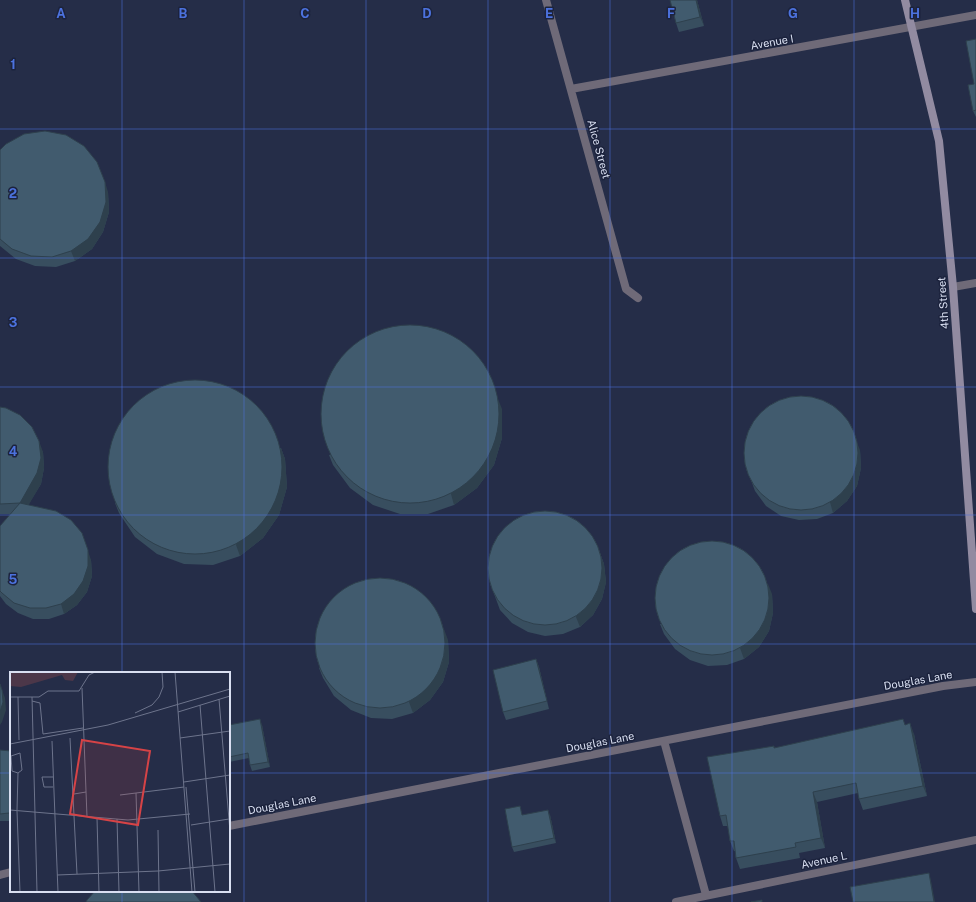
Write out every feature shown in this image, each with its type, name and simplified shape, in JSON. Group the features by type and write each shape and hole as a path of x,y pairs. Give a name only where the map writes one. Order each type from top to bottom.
{"main road":[{"name":"4th Street","path":"905,0 939,141 953,287 974,549 976,609"}],"street":[{"name":"Alice Street","path":"546,0 626,289 638,298"},
{"name":"Avenue I","path":"571,90 976,15"},
{"path":"953,287 976,283"},
{"name":"Douglas Lane","path":"230,826 943,686 976,682"},
{"path":"664,741 706,895"},
{"name":"Avenue L","path":"676,902 976,840"},
{"path":"0,875 10,872"}],"building":[{"path":"670,0 696,0 700,17 676,23"},
{"path":"976,39 976,110 973,111 968,85 974,84 966,41"},
{"path":"45,131 66,135 84,146 97,162 105,182 106,202 100,222 88,239 71,251 52,257 31,256 12,249 0,239 0,150 6,144 24,134"},
{"path":"401,325 419,325 452,335 467,345 479,357 489,372 495,388 499,405 499,423 495,440 489,456 479,471 467,483 452,493 436,499 419,503 401,503 368,493 353,483 341,471 331,456 325,440 321,423 321,405 331,372 341,357 353,345 368,335 384,329"},
{"path":"204,380 228,386 244,394 257,405 268,418 276,434 281,450 281,484 276,500 268,516 257,529 244,540 220,551 204,554 186,554 170,551 146,540 133,529 122,516 114,500 109,484 108,458 111,442 122,418 133,405 146,394 162,386 178,381"},
{"path":"801,396 812,397 823,401 833,406 841,413 848,421 853,431 857,442 857,464 853,475 848,485 841,493 833,500 823,505 812,509 801,510 790,509 779,505 769,500 761,493 754,485 749,475 745,464 744,453 745,442 749,431 754,421 761,413 769,406 779,401 790,397"},
{"path":"0,407 6,408 20,415 32,427 39,441 41,458 37,473 20,503 0,504"},
{"path":"20,503 56,511 71,520 82,533 88,550 88,566 83,581 74,594 61,604 46,608 30,608 14,603 0,591 0,526"},
{"path":"545,511 556,512 567,516 577,521 585,528 592,536 597,546 601,557 601,579 597,590 592,600 585,608 577,615 567,620 556,624 545,625 534,624 523,620 513,615 505,608 498,600 493,590 489,579 488,568 489,557 493,546 498,536 505,528 513,521 523,516 534,512"},
{"path":"712,541 734,545 753,557 765,576 769,598 765,620 753,639 734,651 712,655 690,651 671,639 659,620 655,598 659,576 671,557 690,545"},
{"path":"386,578 399,580 411,585 431,602 438,612 443,624 445,643 443,662 438,674 421,694 411,701 399,706 374,708 361,706 349,701 329,684 322,674 317,662 315,637 317,624 322,612 339,592 349,585 361,580"},
{"path":"536,659 547,701 503,712 493,670"},
{"path":"0,684 3,702 0,712"},
{"path":"260,719 268,762 250,765 248,753 230,757 230,725"},
{"path":"903,719 905,725 910,723 923,786 859,799 856,783 813,792 821,838 795,843 796,847 736,858 734,841 730,841 726,815 720,816 707,757 774,746 774,748"},
{"path":"0,750 10,751 10,813 0,814"},
{"path":"520,806 522,815 548,810 554,838 512,847 505,809"},
{"path":"929,873 934,902 853,902 850,887"},
{"path":"94,892 193,892 201,902 86,902"},
{"path":"762,900 762,902 751,902"}]}
